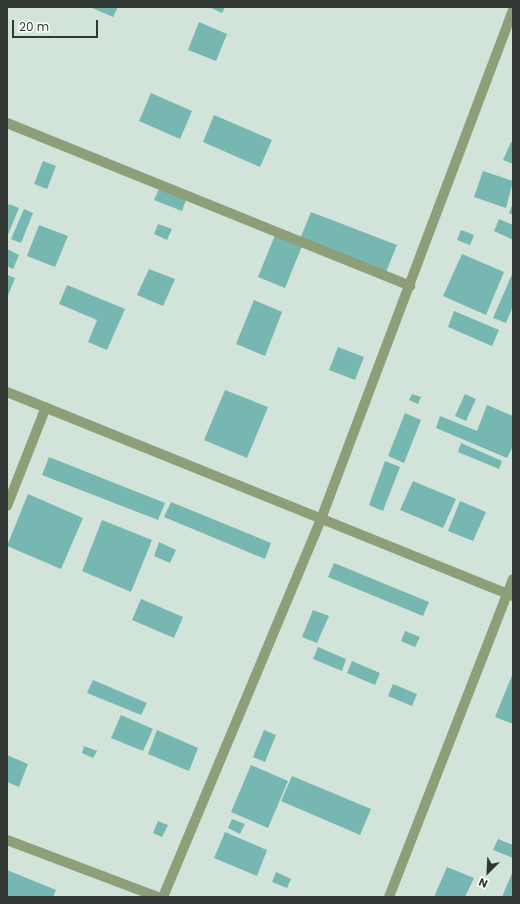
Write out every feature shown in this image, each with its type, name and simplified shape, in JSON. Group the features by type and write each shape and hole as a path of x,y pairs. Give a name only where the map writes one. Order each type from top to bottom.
{"street":[{"path":"163,897 320,519 410,286 513,10"},
{"path":"7,123 410,286"},
{"path":"7,392 510,595"},
{"path":"7,506 46,407"},
{"path":"389,897 510,595 513,579"},
{"path":"7,840 158,897"}],"building":[{"path":"90,7 118,7 113,17"},
{"path":"209,7 225,7 222,13"},
{"path":"199,22 227,34 216,61 188,50"},
{"path":"151,93 192,111 180,139 139,121"},
{"path":"214,115 272,140 260,167 203,142"},
{"path":"511,142 513,142 513,164 503,160"},
{"path":"43,161 56,166 47,189 34,184"},
{"path":"483,171 513,181 506,208 474,197"},
{"path":"159,189 186,200 182,211 154,200"},
{"path":"513,203 513,215 509,213"},
{"path":"9,204 19,208 7,237 7,208"},
{"path":"24,209 33,213 21,243 11,239"},
{"path":"311,212 397,245 386,272 300,239"},
{"path":"499,219 513,225 513,240 494,231"},
{"path":"158,224 172,229 167,240 154,234"},
{"path":"39,225 68,236 55,267 27,256"},
{"path":"461,230 474,235 470,245 457,240"},
{"path":"275,235 302,246 285,288 258,277"},
{"path":"7,249 19,255 13,269 7,266"},
{"path":"462,254 504,272 486,315 443,296"},
{"path":"149,269 175,279 163,306 137,295"},
{"path":"513,272 513,306 506,323 493,318"},
{"path":"7,275 15,278 7,298"},
{"path":"67,285 125,309 107,350 88,342 97,320 59,304"},
{"path":"254,300 282,312 265,356 236,344"},
{"path":"454,311 499,330 492,346 448,327"},
{"path":"338,347 364,357 355,380 329,370"},
{"path":"225,390 268,407 247,458 204,440"},
{"path":"412,394 421,397 418,404 409,400"},
{"path":"465,394 476,399 466,421 455,416"},
{"path":"487,405 513,416 513,446 507,458 436,428 440,416 477,431"},
{"path":"405,413 421,420 404,463 388,456"},
{"path":"461,443 502,461 499,469 458,452"},
{"path":"49,457 165,503 158,520 42,475"},
{"path":"385,461 400,467 383,511 369,505"},
{"path":"413,481 456,499 443,528 400,510"},
{"path":"28,494 83,518 61,569 7,546"},
{"path":"460,501 486,512 473,541 448,531"},
{"path":"171,502 271,543 265,559 164,517"},
{"path":"102,520 152,540 131,592 82,571"},
{"path":"159,542 176,550 170,563 154,556"},
{"path":"334,563 429,602 423,616 328,577"},
{"path":"141,599 183,617 174,638 132,620"},
{"path":"313,610 329,616 317,643 302,637"},
{"path":"405,631 420,637 415,647 401,641"},
{"path":"318,647 346,659 342,671 313,659"},
{"path":"352,661 380,673 375,685 347,673"},
{"path":"513,673 513,724 495,717"},
{"path":"93,680 147,703 141,715 87,693"},
{"path":"393,684 417,694 412,706 388,696"},
{"path":"121,715 153,729 143,751 111,738"},
{"path":"157,730 198,748 189,771 148,754"},
{"path":"264,730 276,735 265,762 253,757"},
{"path":"84,746 97,751 93,758 82,753"},
{"path":"7,755 28,764 19,787 7,782"},
{"path":"251,765 288,781 268,828 231,812"},
{"path":"292,776 371,809 360,835 281,801"},
{"path":"232,819 245,824 240,834 228,828"},
{"path":"158,821 168,825 162,837 153,833"},
{"path":"225,832 267,850 257,876 214,858"},
{"path":"498,839 513,845 513,858 493,850"},
{"path":"447,867 474,878 465,897 434,897"},
{"path":"7,870 56,890 53,897 7,897"},
{"path":"513,871 513,897 502,897"},
{"path":"276,872 291,879 287,888 272,882"}]}
